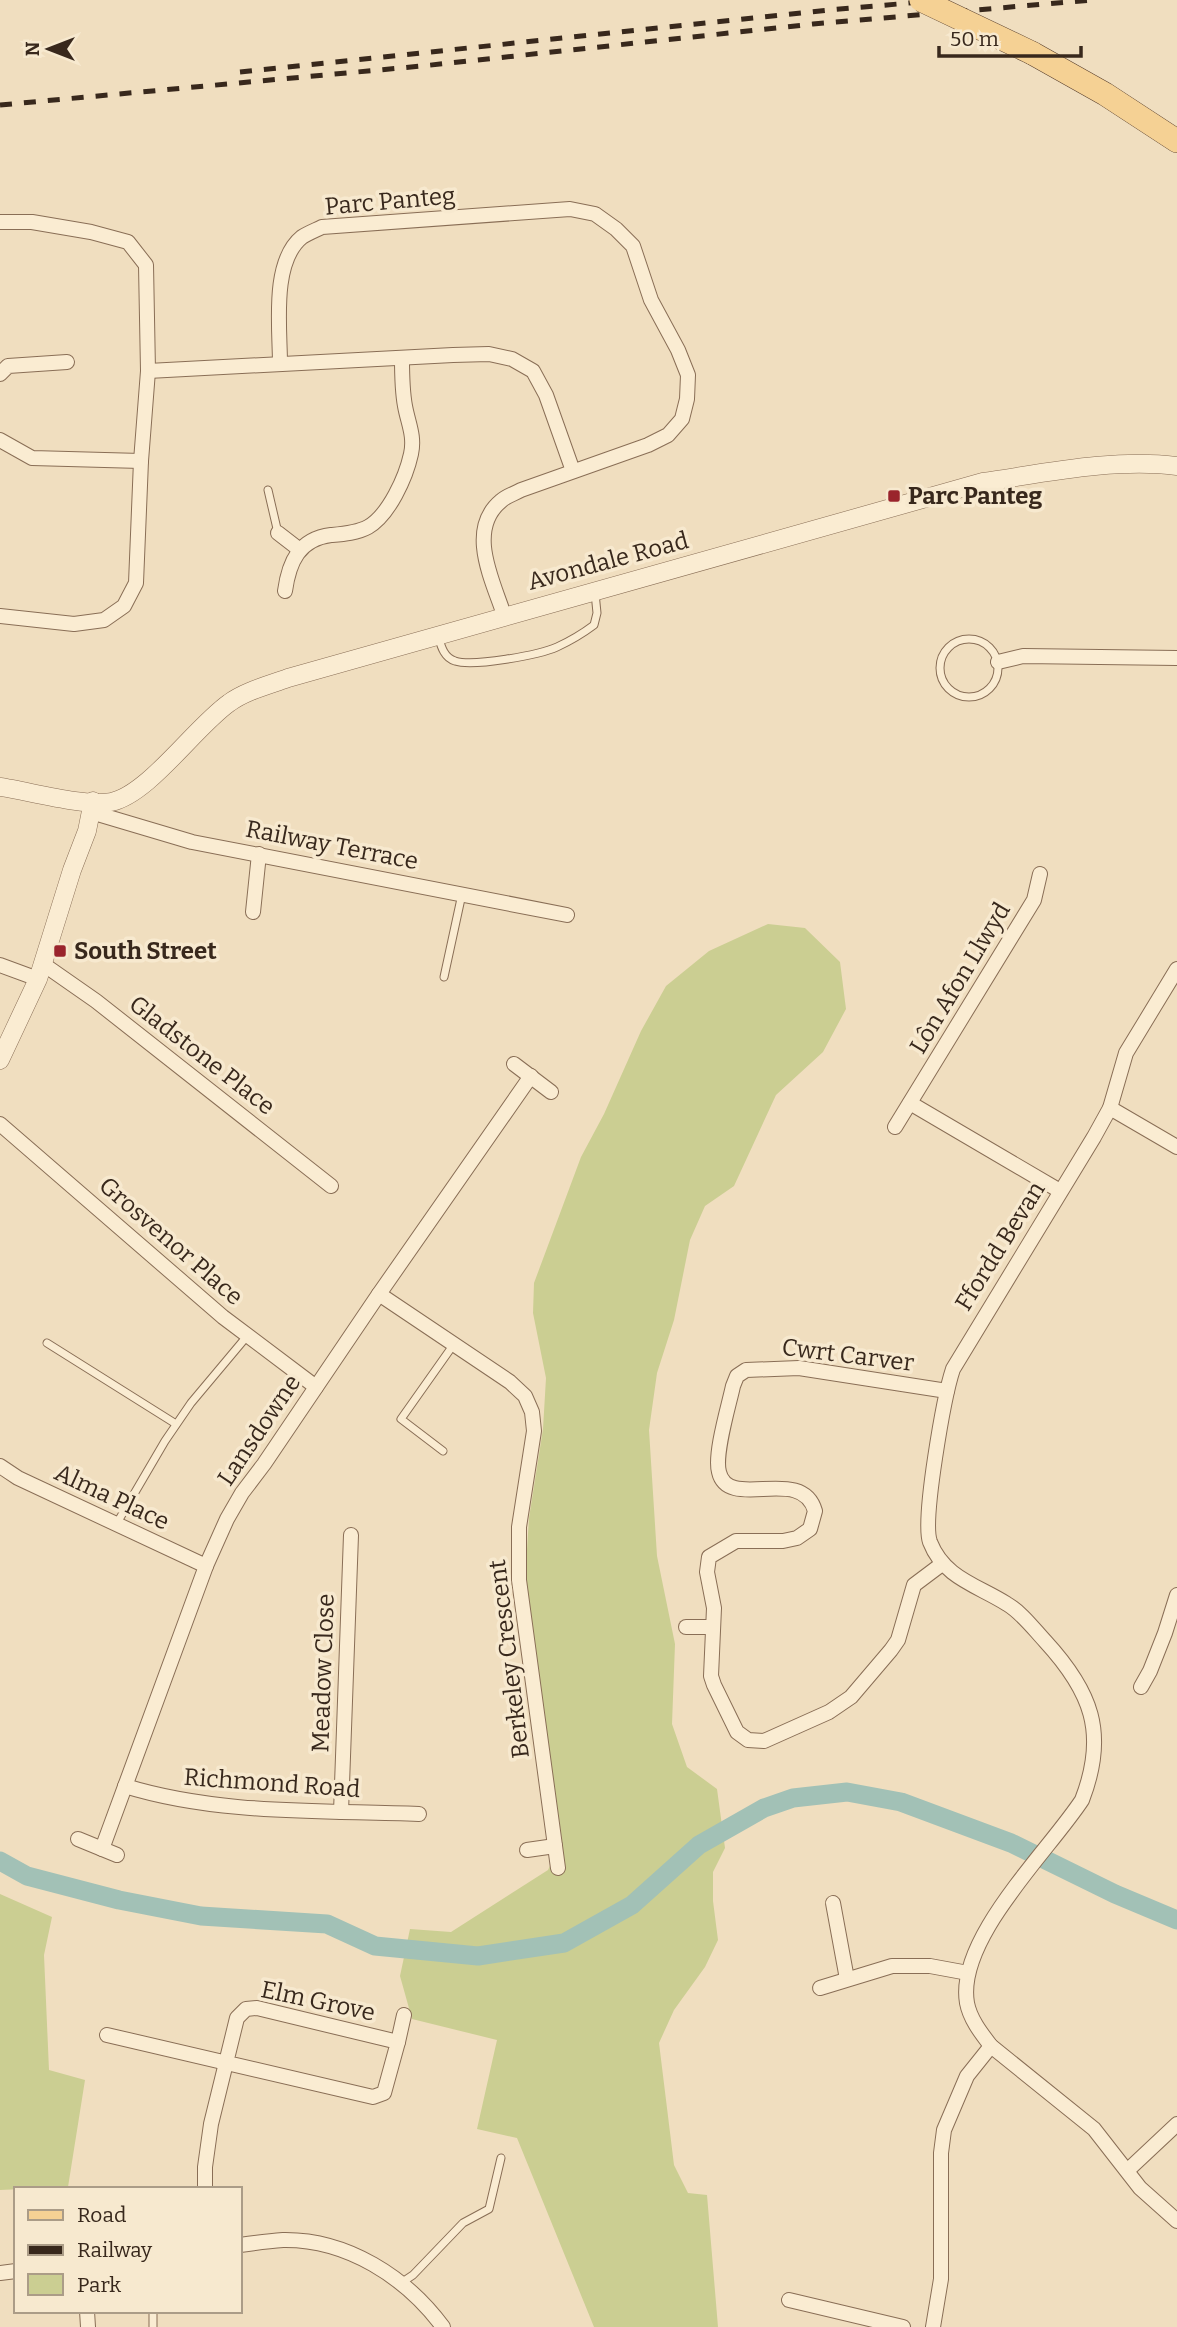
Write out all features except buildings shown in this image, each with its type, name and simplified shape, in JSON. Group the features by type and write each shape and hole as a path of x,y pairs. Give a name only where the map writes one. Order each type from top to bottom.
{"main road":[{"path":"922,0 1032,52 1105,94 1177,141"}],"street":[{"name":"Parc Panteg","path":"280,364 280,285 287,257 301,238 322,227 570,209 595,214 633,246 651,300 678,349 688,375 687,399 682,419 668,435 648,445 521,490 502,500 491,512 484,529 483,550 505,615"},
{"path":"0,222 32,222 91,232 128,242 146,265 148,371 136,583 124,606 104,620 75,624 0,616"},
{"path":"148,371 489,354 512,359 533,372 546,395 573,471"},
{"path":"285,591 288,570 308,542 368,527 383,515 393,500 411,454 413,432 404,401 402,358"},
{"path":"0,374 8,366 67,362"},
{"path":"0,440 32,458 141,461"},
{"name":"Avondale Road","path":"0,787 56,797 92,807 129,795 154,775 203,724 231,701 288,678 983,482 1065,470 1153,463 1177,466"},
{"path":"278,533 300,550"},
{"path":"998,662 1023,656 1177,658"},
{"path":"0,1060 41,972 72,870 87,831 92,807"},
{"name":"Railway Terrace","path":"92,807 192,842 567,915"},
{"path":"253,912 259,854"},
{"name":"Lôn Afon Llwyd","path":"895,1128 1034,900 1040,874"},
{"name":"Gladstone Place","path":"0,965 41,972 96,1000 331,1185"},
{"name":"Ffordd Bevan","path":"942,1564 930,1542 927,1520 947,1391 953,1369 1110,1108 1126,1053 1177,968"},
{"path":"514,1063 551,1091"},
{"name":"Lansdowne","path":"102,1849 206,1566 242,1493 531,1076"},
{"path":"910,1103 1060,1191"},
{"path":"1110,1108 1177,1147"},
{"name":"Grosvenor Place","path":"0,1124 248,1335 316,1387"},
{"name":"Berkeley Crescent","path":"379,1294 510,1382 525,1396 532,1412 534,1431 519,1527 519,1580 558,1868"},
{"name":"Cwrt Carver","path":"942,1564 914,1586 898,1640 851,1698 828,1712 764,1741 748,1740 737,1732 714,1685 711,1665 713,1602 707,1572 709,1557 736,1541 783,1541 797,1538 810,1529 815,1517 813,1505 800,1492 780,1488 732,1487 721,1478 718,1461 733,1386 741,1372 757,1368 799,1368 947,1391"},
{"name":"Alma Place","path":"0,1466 18,1478 206,1566"},
{"name":"Meadow Close","path":"341,1812 351,1535"},
{"path":"942,1564 958,1579 1004,1602 1021,1615 1069,1667 1083,1690 1092,1718 1094,1751 1091,1777 1082,1800 1011,1894 975,1951 968,1973 968,2006 978,2029 991,2046 1094,2129 1155,2203 1177,2221"},
{"path":"1141,1687 1166,1633 1177,1595"},
{"path":"686,1627 712,1627"},
{"name":"Richmond Road","path":"125,1786 186,1802 419,1814"},
{"path":"78,1839 117,1855"},
{"path":"527,1850 555,1846"},
{"path":"833,1903 847,1979"},
{"path":"820,1988 884,1968 909,1965 968,1973"},
{"name":"Elm Grove","path":"205,2187 211,2124 237,2018 246,2009 257,2008 398,2042"},
{"name":"Elm Grove","path":"107,2035 373,2097 384,2093 404,2015"},
{"path":"933,2327 940,2279 944,2130 967,2076 991,2046"},
{"path":"1128,2170 1177,2124"},
{"path":"242,2245 283,2240 309,2242 340,2249 362,2258 401,2284 443,2327"},
{"path":"789,2300 903,2327"}],"lane":[{"path":"268,490 278,533"},
{"path":"438,635 442,650 453,661 466,663 478,664 553,649 578,637 594,625 597,612 595,590"},
{"path":"961,639 980,640 995,653 998,662 995,681 981,695 962,696 953,692 941,677 941,658 953,643 961,639"},
{"path":"444,977 462,894"},
{"path":"117,1524 176,1424 248,1335"},
{"path":"47,1343 176,1424"},
{"path":"443,1451 401,1419 454,1344"},
{"path":"401,2284 463,2223 489,2209 501,2158"}],"green space":[{"path":"768,924 805,928 840,962 846,1009 823,1052 776,1095 734,1186 705,1206 690,1240 674,1320 657,1373 649,1430 657,1556 675,1644 672,1724 687,1767 717,1789 725,1848 713,1872 713,1901 718,1940 705,1967 674,2010 659,2043 674,2165 688,2193 707,2195 718,2327 594,2327 517,2138 477,2129 497,2040 412,2019 400,1976 410,1929 451,1932 548,1870 562,1841 525,1581 529,1518 543,1429 546,1378 533,1313 534,1283 581,1157 604,1114 641,1031 666,986 709,951"},
{"path":"0,1894 52,1917 44,1955 49,2070 85,2080 68,2187 14,2187 14,2189 0,2190"}],"waterway":[{"path":"0,1861 27,1876 119,1900 201,1916 327,1924 375,1946 478,1956 564,1943 632,1905 699,1845 764,1808 793,1798 847,1792 901,1802 1011,1843 1115,1894 1177,1920"}],"railway":[{"path":"240,72 944,0"},
{"path":"0,105 422,66 813,24 1092,0"}],"place":[{"name":"Parc Panteg","path":"894,496"},
{"name":"South Street","path":"60,951"}]}
